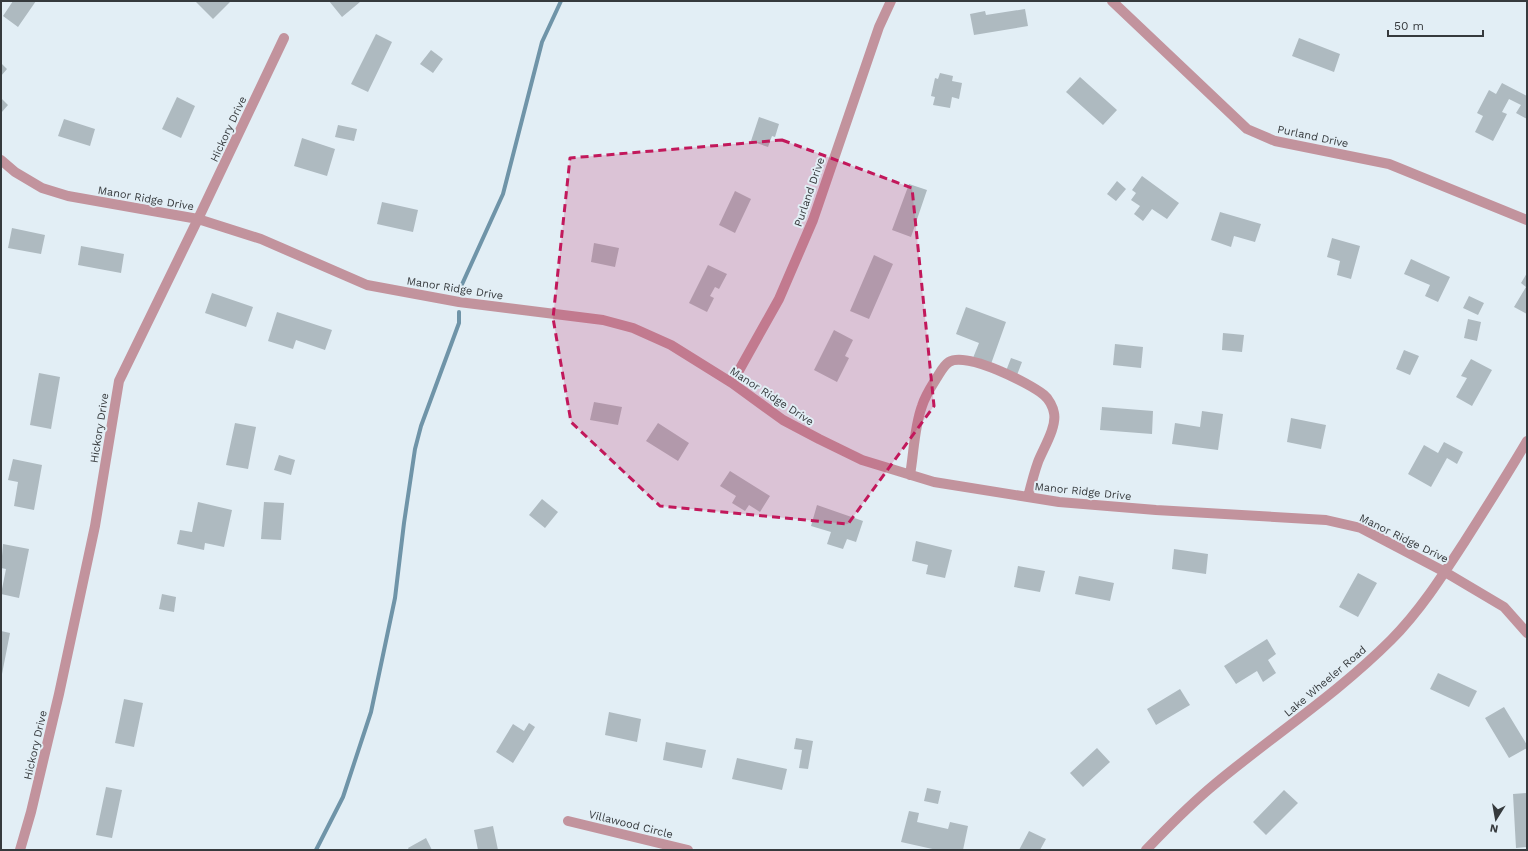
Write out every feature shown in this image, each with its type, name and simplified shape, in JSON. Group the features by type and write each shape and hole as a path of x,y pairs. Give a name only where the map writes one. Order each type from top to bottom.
{"street":[{"name":"Purland Drive","path":"732,383 779,300 813,220 879,27 891,1"},
{"name":"Purland Drive","path":"1112,1 1247,129 1275,141 1389,164 1527,220"},
{"name":"Hickory Drive","path":"20,850 31,812 61,687 95,526 119,381 284,38"},
{"name":"Manor Ridge Drive","path":"1,160 15,172 42,188 68,196 198,219 261,239 367,285 459,302 603,320 634,328 671,345 732,383 783,420 819,440 862,460 934,482 1058,502 1156,510 1326,520 1361,528 1445,572 1504,607 1527,633"},
{"path":"910,475 916,430 922,406 930,389 943,367 949,362 956,360 966,361 989,367 1010,375 1031,386 1045,396 1052,406 1055,415 1054,424 1038,462 1028,497"},
{"name":"Lake Wheeler Road","path":"1146,850 1174,820 1210,789 1347,681 1392,639 1419,608 1445,572 1527,441"},
{"name":"Villawood Circle","path":"568,821 688,850"}],"highlighted area":[{"path":"782,140 912,188 934,406 848,524 660,506 571,422 553,318 570,158"}],"building":[{"path":"13,1 36,1 18,27 3,16"},
{"path":"195,1 231,1 213,19"},
{"path":"329,1 360,1 360,2 342,17"},
{"path":"1025,9 1028,26 974,35 970,14 985,11 986,15"},
{"path":"376,34 392,42 368,92 351,84"},
{"path":"1299,38 1340,54 1334,72 1292,56"},
{"path":"431,50 443,59 433,73 420,64"},
{"path":"1,63 7,69 1,76"},
{"path":"940,73 953,76 952,81 962,83 959,99 952,97 950,108 933,105 935,97 931,96 935,78 938,79"},
{"path":"1080,77 1117,110 1103,125 1066,92"},
{"path":"1502,83 1527,96 1527,119 1516,113 1521,105 1509,99 1502,112 1507,114 1493,141 1475,132 1483,116 1477,113 1489,90 1496,94"},
{"path":"177,97 195,106 181,138 162,129"},
{"path":"1,98 8,105 1,113"},
{"path":"759,117 779,124 775,137 772,136 768,147 751,141"},
{"path":"64,119 95,129 90,146 58,136"},
{"path":"338,125 357,129 354,141 335,137"},
{"path":"302,138 335,149 327,176 294,166"},
{"path":"1142,176 1179,203 1167,219 1152,209 1143,221 1134,214 1140,206 1131,200 1136,193 1132,190"},
{"path":"1117,181 1126,189 1116,201 1107,194"},
{"path":"909,184 927,190 911,237 892,230"},
{"path":"735,191 751,199 735,233 719,225"},
{"path":"382,202 418,210 413,232 377,224"},
{"path":"1220,212 1261,224 1255,242 1234,236 1231,247 1211,240"},
{"path":"12,228 45,235 41,254 8,248"},
{"path":"1332,238 1360,246 1351,279 1337,275 1340,261 1327,257"},
{"path":"594,243 619,248 615,267 591,262"},
{"path":"81,246 124,254 121,273 78,265"},
{"path":"874,255 893,264 869,319 850,311"},
{"path":"1411,259 1450,277 1438,302 1425,296 1430,285 1404,274"},
{"path":"708,265 727,274 719,289 715,287 710,296 714,298 707,312 689,303"},
{"path":"1527,273 1527,314 1514,307 1526,287 1521,283"},
{"path":"212,293 253,307 246,327 205,313"},
{"path":"1469,296 1484,303 1478,315 1463,308"},
{"path":"966,307 1006,322 991,364 973,358 979,343 956,334"},
{"path":"277,312 332,330 325,350 296,340 293,349 268,341"},
{"path":"1468,319 1481,322 1477,341 1464,338"},
{"path":"834,330 853,340 845,356 849,358 837,382 814,370"},
{"path":"1223,333 1244,335 1242,352 1222,350"},
{"path":"1115,344 1143,347 1141,368 1113,365"},
{"path":"1404,350 1419,356 1410,375 1396,369"},
{"path":"1011,358 1022,362 1017,375 1006,371"},
{"path":"1471,359 1492,370 1472,406 1456,397 1467,378 1461,376"},
{"path":"39,373 60,377 51,429 30,425"},
{"path":"594,402 622,407 618,425 590,420"},
{"path":"1102,407 1153,411 1152,434 1100,430"},
{"path":"1202,411 1223,414 1218,450 1172,444 1175,423 1200,427"},
{"path":"1291,418 1326,425 1321,449 1287,442"},
{"path":"235,423 256,427 248,469 226,465"},
{"path":"658,423 689,443 678,461 646,441"},
{"path":"1444,442 1463,452 1457,464 1447,458 1431,487 1408,474 1424,445 1438,453"},
{"path":"279,455 295,460 291,475 274,470"},
{"path":"13,459 42,465 34,510 14,506 18,482 8,480"},
{"path":"730,471 770,496 760,512 749,505 745,511 732,503 736,496 720,486"},
{"path":"542,499 558,512 545,528 529,515"},
{"path":"198,502 232,510 224,547 205,543 204,550 177,544 180,530 192,532"},
{"path":"264,502 284,503 281,540 261,539"},
{"path":"817,505 863,521 856,542 847,539 843,549 827,544 831,532 811,526"},
{"path":"916,541 952,550 945,578 926,574 928,565 912,561"},
{"path":"3,544 29,549 19,598 1,594 6,569 1,568"},
{"path":"1174,549 1208,554 1206,574 1172,569"},
{"path":"1018,566 1045,571 1040,592 1014,587"},
{"path":"1358,573 1377,583 1358,617 1339,607"},
{"path":"1079,576 1114,583 1110,601 1075,594"},
{"path":"162,594 176,597 174,612 159,609"},
{"path":"1,631 10,633 2,674 1,674"},
{"path":"1267,639 1276,654 1268,660 1276,673 1263,682 1257,671 1236,684 1224,666"},
{"path":"1438,673 1477,691 1469,707 1430,689"},
{"path":"1180,689 1190,705 1156,725 1147,709"},
{"path":"124,699 143,703 134,747 115,743"},
{"path":"1504,707 1527,745 1527,748 1509,758 1485,718"},
{"path":"609,712 641,719 637,742 605,735"},
{"path":"529,723 535,727 513,763 496,752 513,724 524,731"},
{"path":"796,738 813,741 808,769 799,768 802,750 794,749"},
{"path":"666,742 706,750 702,768 663,760"},
{"path":"1097,748 1110,762 1083,787 1070,773"},
{"path":"737,758 787,769 782,790 732,779"},
{"path":"106,787 122,790 112,838 96,835"},
{"path":"927,788 941,791 938,804 924,801"},
{"path":"1284,790 1298,803 1266,835 1253,822"},
{"path":"1527,793 1527,847 1516,848 1513,794"},
{"path":"909,811 919,813 917,822 948,829 950,822 968,826 963,850 937,850 901,842"},
{"path":"493,826 498,850 478,850 474,830"},
{"path":"1029,831 1046,839 1040,850 1019,850"},
{"path":"426,838 432,850 409,850 408,848"}],"waterway":[{"path":"459,291 503,194 542,42 561,1"},
{"path":"316,850 343,797 371,712 395,598 415,449 421,426 459,323 459,312"}]}
